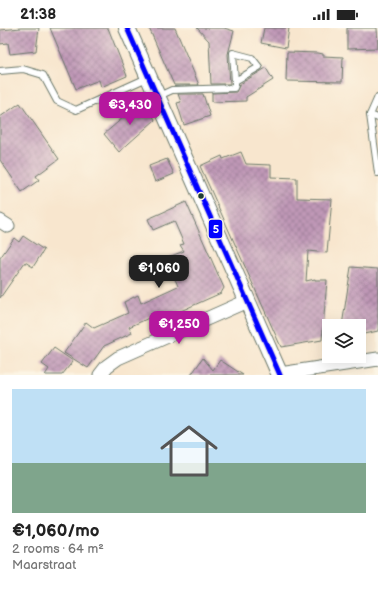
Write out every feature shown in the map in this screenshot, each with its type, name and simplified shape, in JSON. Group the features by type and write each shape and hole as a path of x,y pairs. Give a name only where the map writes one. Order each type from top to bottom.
{"street":[{"path":"127,28 280,375 378,359"},
{"path":"100,375 107,366 118,358 247,301"}],"lane":[{"path":"157,97 172,90 234,88 233,53 252,58 259,67 235,81"},
{"path":"0,71 23,69 43,75 57,101 76,110 149,78"},
{"path":"378,97 370,115 378,173"},
{"path":"370,115 378,118"}],"building":[{"path":"39,28 36,51 10,54 8,43 0,44 0,30"},
{"path":"50,28 108,28 127,76 101,87 99,80 76,89"},
{"path":"149,28 175,28 199,85 174,85"},
{"path":"197,28 224,28 234,31 228,54 230,84 211,84 209,41"},
{"path":"264,28 289,28 286,48 261,43"},
{"path":"347,28 377,28 378,48 347,49"},
{"path":"287,52 318,53 323,54 323,56 343,57 342,82 286,81"},
{"path":"266,68 273,80 246,97 246,101 212,102 212,93 236,92 240,84"},
{"path":"178,94 203,94 210,116 184,125 177,103 181,102"},
{"path":"145,99 155,120 119,152 104,134"},
{"path":"20,103 59,159 36,176 39,180 22,192 0,160 0,117"},
{"path":"241,152 246,164 271,165 271,177 297,178 297,198 332,199 327,253 308,251 306,281 315,279 327,280 324,319 322,319 322,340 281,347 200,166 222,156 223,159"},
{"path":"167,159 174,174 155,182 149,166"},
{"path":"186,202 224,288 221,293 165,318 162,312 129,327 132,333 104,346 88,368 64,353 86,322 94,328 128,313 124,302 138,295 141,303 178,286 166,258 184,251 180,245 184,244 174,221 153,230 148,219"},
{"path":"23,236 44,250 33,267 25,262 0,298 0,258 14,238 19,242"},
{"path":"351,267 378,269 378,331 366,334 366,319 343,319"},
{"path":"54,348 73,361 62,375 45,375 49,369 42,364"},
{"path":"203,358 213,370 220,360 243,375 191,375"}],"transit line":[{"name":"5","path":"127,28 280,375"}]}
